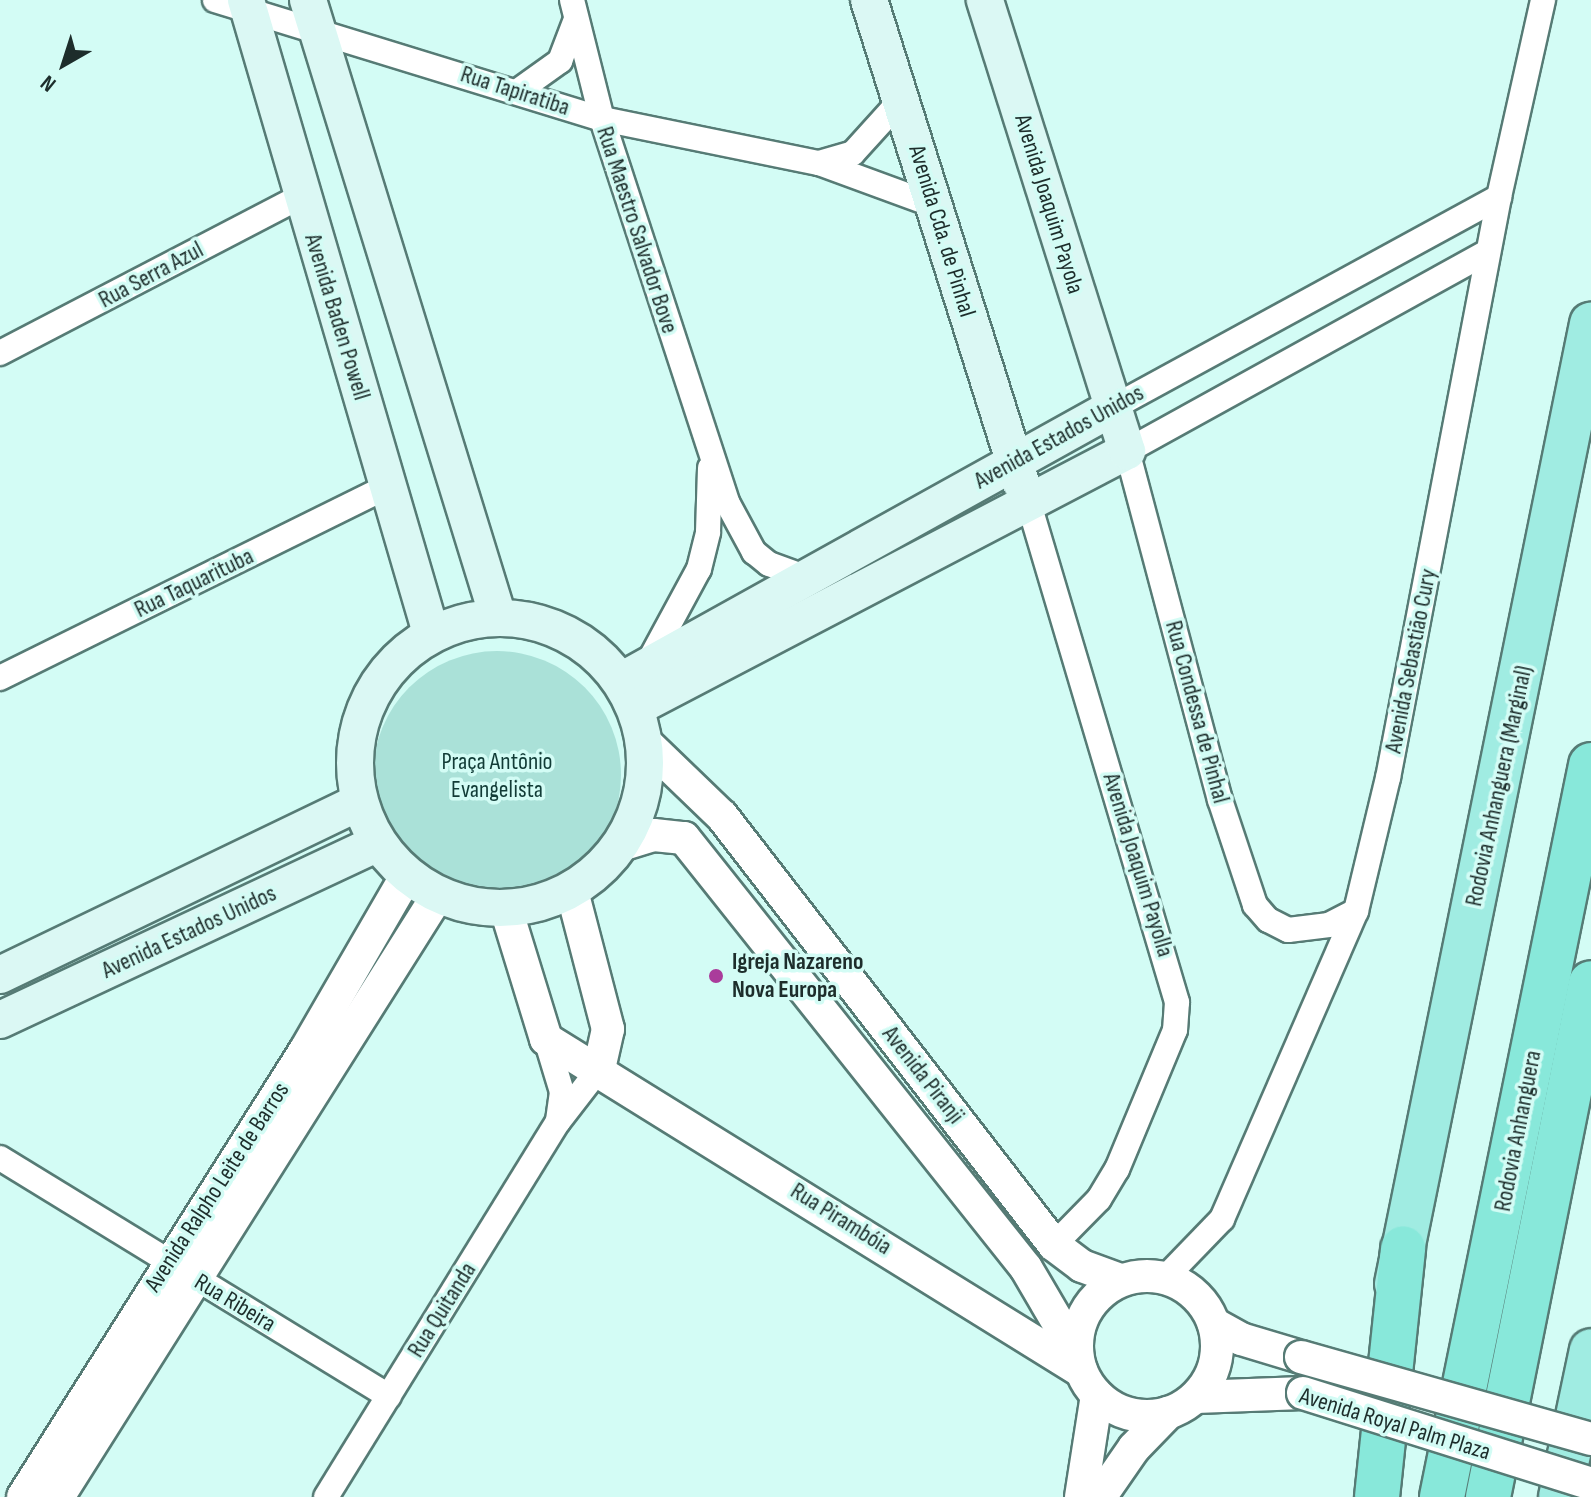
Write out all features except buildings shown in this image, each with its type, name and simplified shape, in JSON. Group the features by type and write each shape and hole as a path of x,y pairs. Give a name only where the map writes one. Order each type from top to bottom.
{"highway":[{"name":"Rodovia Anhanguera (Marginal)","path":"1356,1497 1403,1248 1591,324"},
{"name":"Rodovia Anhanguera","path":"1442,1497 1591,765"},
{"name":"Rodovia Anhanguera","path":"1488,1497 1591,983"},
{"path":"1377,1497 1403,1248"},
{"path":"1560,1497 1591,1350"}],"main road":[{"name":"Avenida Cda. de Pinhal","path":"869,0 1013,463"},
{"name":"Avenida Joaquim Payola","path":"985,0 1112,408"},
{"name":"Avenida Baden Powell","path":"236,3 301,196 431,633"},
{"path":"312,15 498,617"},
{"name":"Rua Condessa de Pinhal","path":"1112,408 1127,451"},
{"name":"Avenida Estados Unidos","path":"636,700 805,577 1112,408"},
{"name":"Avenida Estados Unidos","path":"636,700 1029,504 1127,451"},
{"name":"Avenida Joaquim Payolla","path":"1013,463 1029,504"},
{"path":"498,617 545,624 588,646 636,700 645,782 621,845 599,871 572,891 540,904 506,909 438,895 407,875 378,843 359,802 354,753 365,705 392,664 431,633 498,617"},
{"name":"Avenida Estados Unidos","path":"0,975 359,802"},
{"name":"Avenida Estados Unidos","path":"0,1020 378,843"}],"street":[{"name":"Avenida Sebastião Cury","path":"1165,1278 1222,1219 1356,911 1388,778 1488,252 1543,0"},
{"name":"Rua Tapiratiba","path":"236,3 312,15 602,119 819,163 934,205"},
{"path":"518,91 560,61 574,8"},
{"name":"Rua Maestro Salvador Bove","path":"574,8 602,119 710,457 754,552 769,564 805,577"},
{"path":"819,163 853,153 901,100"},
{"name":"Rua Serra Azul","path":"0,353 301,196"},
{"name":"Avenida Estados Unidos","path":"1112,408 1499,197"},
{"name":"Avenida Estados Unidos","path":"1127,451 1488,252"},
{"name":"Rua Condessa de Pinhal","path":"1127,451 1220,800 1255,905 1288,930 1329,925 1356,911"},
{"name":"Rua Maestro Salvador Bove","path":"636,700 699,569 708,532 710,457"},
{"name":"Rua Taquarituba","path":"0,678 387,487"},
{"name":"Avenida Joaquim Payolla","path":"1029,504 1177,1002 1175,1030 1117,1169 1099,1199 1054,1245"},
{"name":"Avenida Piranji","path":"636,700 1054,1245 1082,1266 1120,1280"},
{"name":"Avenida Piranji","path":"621,845 654,835 684,838 1026,1268 1085,1374"},
{"name":"Avenida Ralpho Leite de Barros","path":"58,1497 180,1270 407,875"},
{"path":"506,909 546,1039 599,1069 608,1029 572,891"},
{"name":"Avenida Ralpho Leite de Barros","path":"23,1497 438,895"},
{"name":"Rua Quitanda","path":"546,1039 562,1092 558,1122"},
{"name":"Rua Pirambóia","path":"599,1069 1085,1374"},
{"name":"Rua Quitanda","path":"326,1497 558,1122 599,1069"},
{"name":"Rua Ribeira","path":"0,1158 389,1396"},
{"path":"1081,1497 1086,1310 1120,1280 1165,1278 1195,1295 1214,1324 1215,1363 1196,1397 1168,1413 1134,1448 1100,1497"},
{"name":"Avenida Royal Palm Plaza","path":"1214,1324 1241,1339 1591,1439"},
{"path":"1085,1374 1130,1414 1168,1413"},
{"name":"Avenida Royal Palm Plaza","path":"1196,1397 1303,1393 1591,1484"}],"green space":[{"name":"Praça Antônio Evangelista","path":"497,651 544,661 566,672 585,687 600,706 611,728 621,775 611,822 600,844 585,863 566,878 544,889 497,899 450,889 428,878 409,863 394,844 383,822 373,775 383,728 394,706 409,687 428,672 450,661"}],"place":[{"name":"Igreja Nazareno Nova Europa","path":"716,976"}]}
